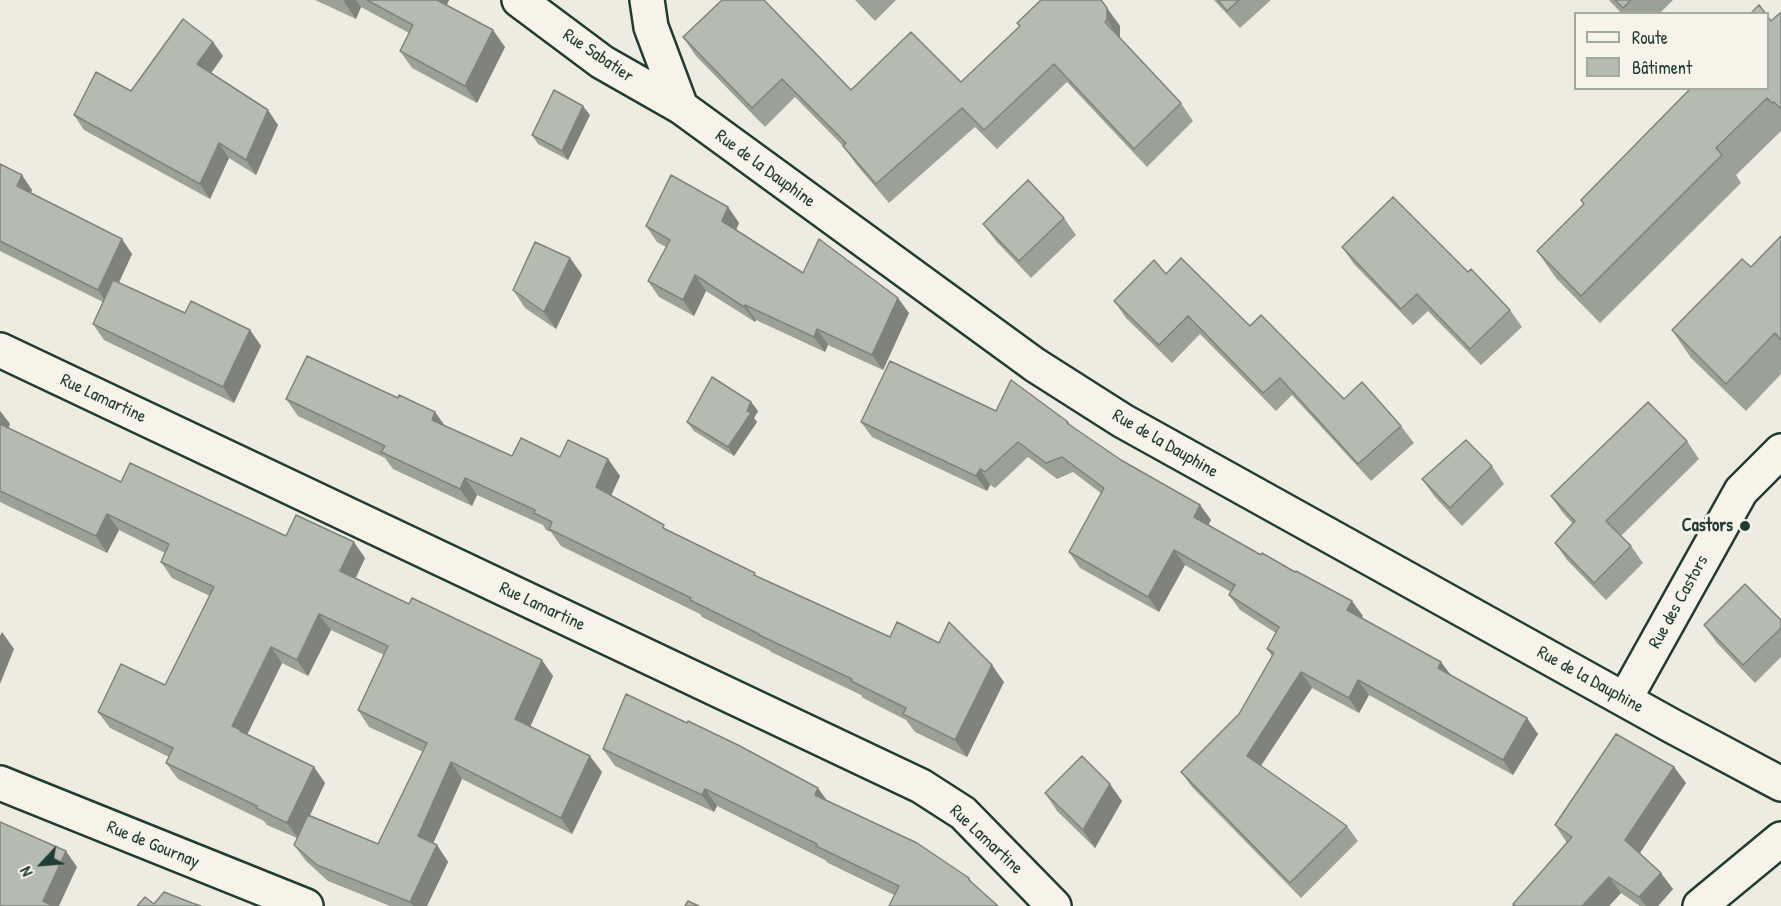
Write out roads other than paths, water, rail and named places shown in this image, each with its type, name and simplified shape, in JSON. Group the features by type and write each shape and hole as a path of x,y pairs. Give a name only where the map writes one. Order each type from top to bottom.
{"street":[{"name":"Rue Sabatier","path":"519,0 602,62 681,107"},
{"path":"647,0 651,27 681,107"},
{"name":"Rue de la Dauphine","path":"681,107 1035,365 1114,414 1222,477 1781,784"},
{"name":"Rue Lamartine","path":"0,350 921,786 963,813 1054,906"},
{"name":"Rue des Castors","path":"1625,699 1741,491 1781,451"},
{"name":"Rue de Gournay","path":"0,783 306,906"},
{"path":"1700,906 1781,839"}],"place":[{"name":"Castors","path":"1745,526"}]}
